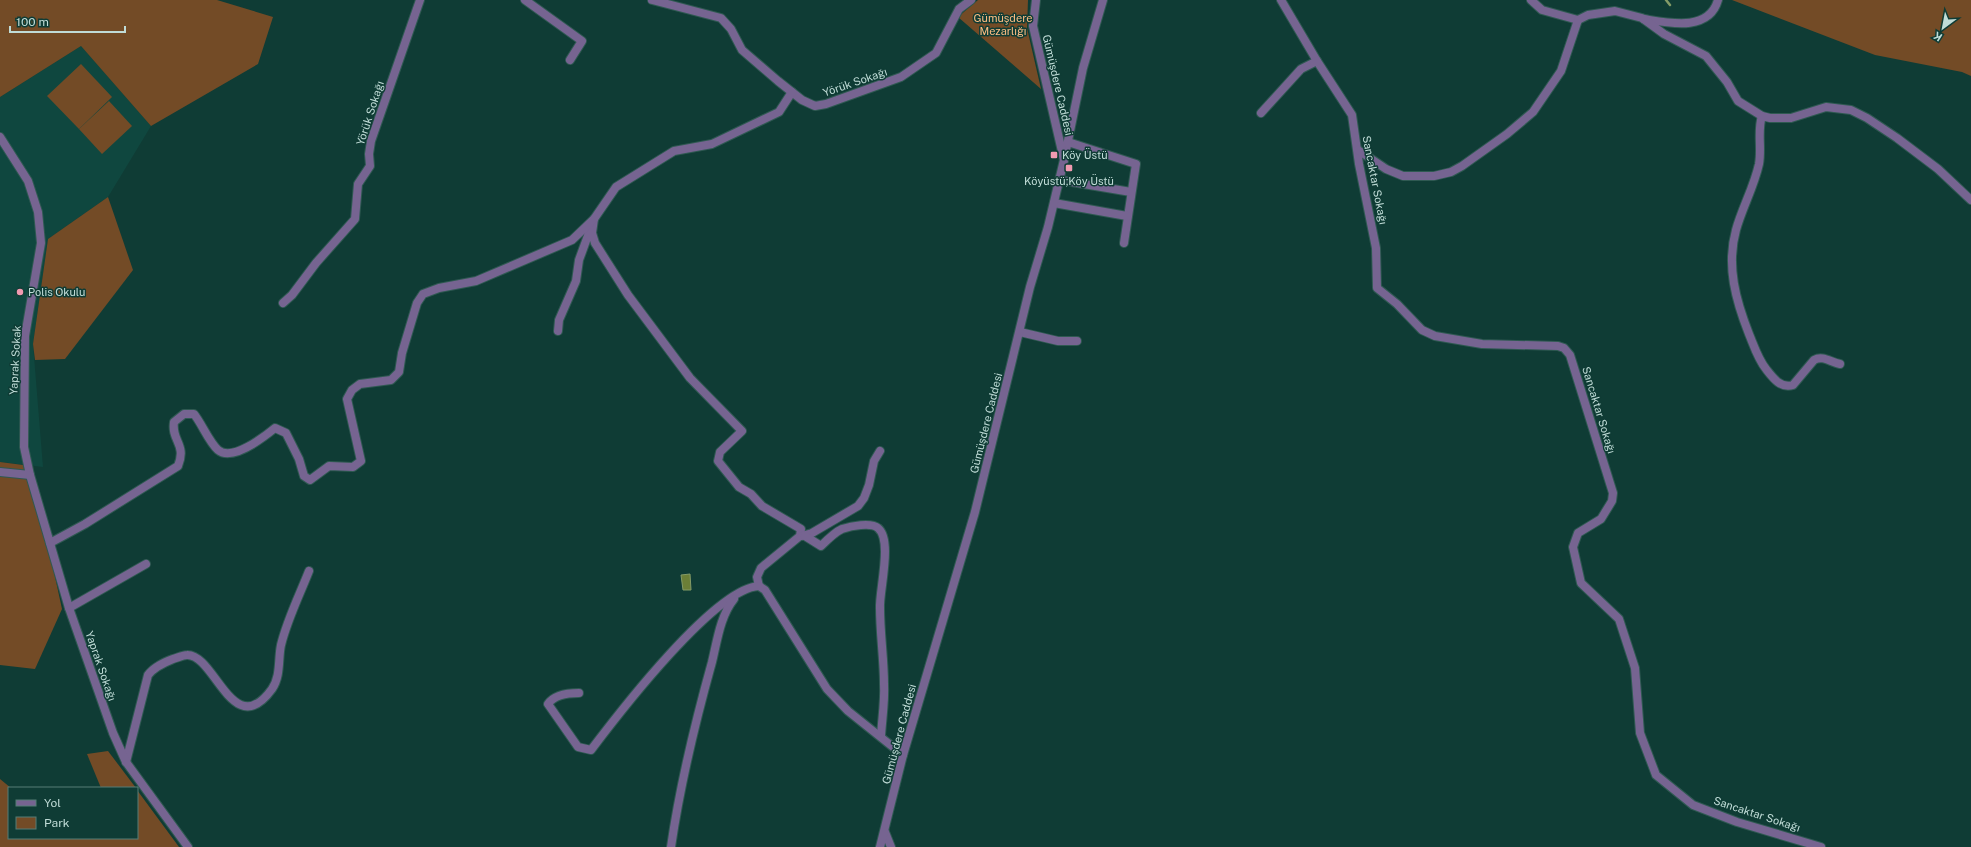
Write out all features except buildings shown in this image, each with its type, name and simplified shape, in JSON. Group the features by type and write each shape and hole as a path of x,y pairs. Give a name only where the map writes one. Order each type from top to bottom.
{"street":[{"name":"Yörük Sokağı","path":"283,303 292,296 316,263 355,219 358,184 370,166 369,154 371,141 420,0"},
{"path":"525,0 582,41 570,60"},
{"name":"Yörük Sokağı","path":"652,0 721,18 731,29 742,50 802,100 815,106 826,104 901,77 936,53 958,9 971,0"},
{"name":"Gümüşdere Caddesi","path":"880,847 885,832 903,755 975,512 1030,286 1054,203 1064,160 1033,26 1036,0"},
{"name":"Sancaktar Sokağı","path":"1281,0 1317,61 1352,115 1359,164 1376,248 1377,288 1397,304 1422,330 1435,336 1482,344 1558,346 1564,348 1570,355 1613,493 1612,502 1601,519 1578,533 1573,547 1581,583 1619,619 1635,668 1640,732 1656,775 1693,805 1737,822 1821,847"},
{"path":"1531,0 1542,10 1578,20 1588,15 1615,11 1664,22 1693,23 1707,17 1715,8 1718,0"},
{"path":"1064,160 1083,68 1103,1"},
{"path":"1642,18 1664,34 1706,56 1728,82 1738,101 1762,116 1770,118 1791,118 1826,107 1851,110 1867,118 1938,169 1971,200"},
{"path":"1358,150 1386,169 1403,176 1434,176 1451,172 1462,166 1512,130 1533,112 1561,71 1578,20"},
{"path":"1261,113 1301,69 1317,61"},
{"path":"50,543 85,524 178,466 182,455 180,446 172,431 174,422 184,414 194,414 217,450 225,454 232,454 259,440 275,428 286,432 299,458 304,476 310,480 329,466 353,467 361,461 347,399 352,390 360,384 391,380 399,372 402,353 417,303 423,294 439,288 476,281 572,240 594,219 616,187 674,151 712,144 779,112 792,92"},
{"path":"1762,116 1760,124 1760,153 1758,165 1742,209 1733,248 1733,275 1741,312 1758,356 1773,378 1781,384 1789,386 1793,385 1817,358 1840,364"},
{"name":"Yaprak Sokak","path":"0,137 28,181 38,212 41,243 25,336 24,446 30,475"},
{"path":"1068,142 1136,164 1124,243"},
{"path":"1060,180 1131,192"},
{"path":"1054,203 1127,216"},
{"path":"558,331 559,320 576,281 579,260 594,219"},
{"path":"594,219 592,233 595,243 628,295 690,378 742,431 720,452 718,461 739,486 751,494 762,506 801,529 803,536 821,546 842,529 856,526 873,525 878,528 882,534 884,543 885,572 880,592 880,609 884,686 880,736"},
{"path":"1020,332 1058,341 1077,341"},
{"path":"880,451 874,461 869,485 864,498 858,506 803,536 761,568 757,577 760,586 765,590 827,689 848,711 903,755"},
{"path":"0,472 30,475"},
{"name":"Yaprak Sokağı","path":"30,475 69,608 113,733 126,762 188,847"},
{"path":"69,608 146,564"},
{"path":"126,762 148,675 153,668 188,655 199,659 224,690 240,704 246,706 255,704 265,697 273,687 278,672 281,645 309,571"},
{"path":"579,694 570,693 551,699 548,704 578,747 591,750 632,697 697,625 739,592 753,586 760,586"},
{"path":"671,847 678,802 699,710 724,618 730,604 739,592"},
{"path":"885,832 891,847"}],"shaded area":[{"name":"Polis Okulu","path":"81,46 151,126 108,197 48,239 33,344 43,467 0,462 0,97"},
{"path":"690,574 691,590 683,590 681,575"}],"green space":[{"path":"0,0 217,0 273,17 258,64 151,126 81,46 0,97"},
{"name":"Gümüşdere Mezarlığı","path":"978,0 1028,0 1027,28 1041,89 958,17"},
{"path":"1732,0 1971,0 1971,76 1962,72 1875,55"},
{"path":"81,64 112,97 79,129 47,96"},
{"path":"109,101 132,126 102,154 79,129"},
{"path":"108,197 133,270 65,359 35,360 33,344 48,239"},
{"path":"0,462 31,466 62,609 35,669 0,665"},
{"path":"108,751 135,787 101,787 87,754"},
{"path":"0,779 10,787 8,787 8,839 138,839 138,791 179,847 0,847"}],"waterway":[{"path":"1666,0 1670,5"}],"place":[{"name":"Köy Üstü","path":"1054,155"},
{"name":"Köyüstü;Köy Üstü","path":"1069,168"},
{"name":"Polis Okulu","path":"20,292"}]}
